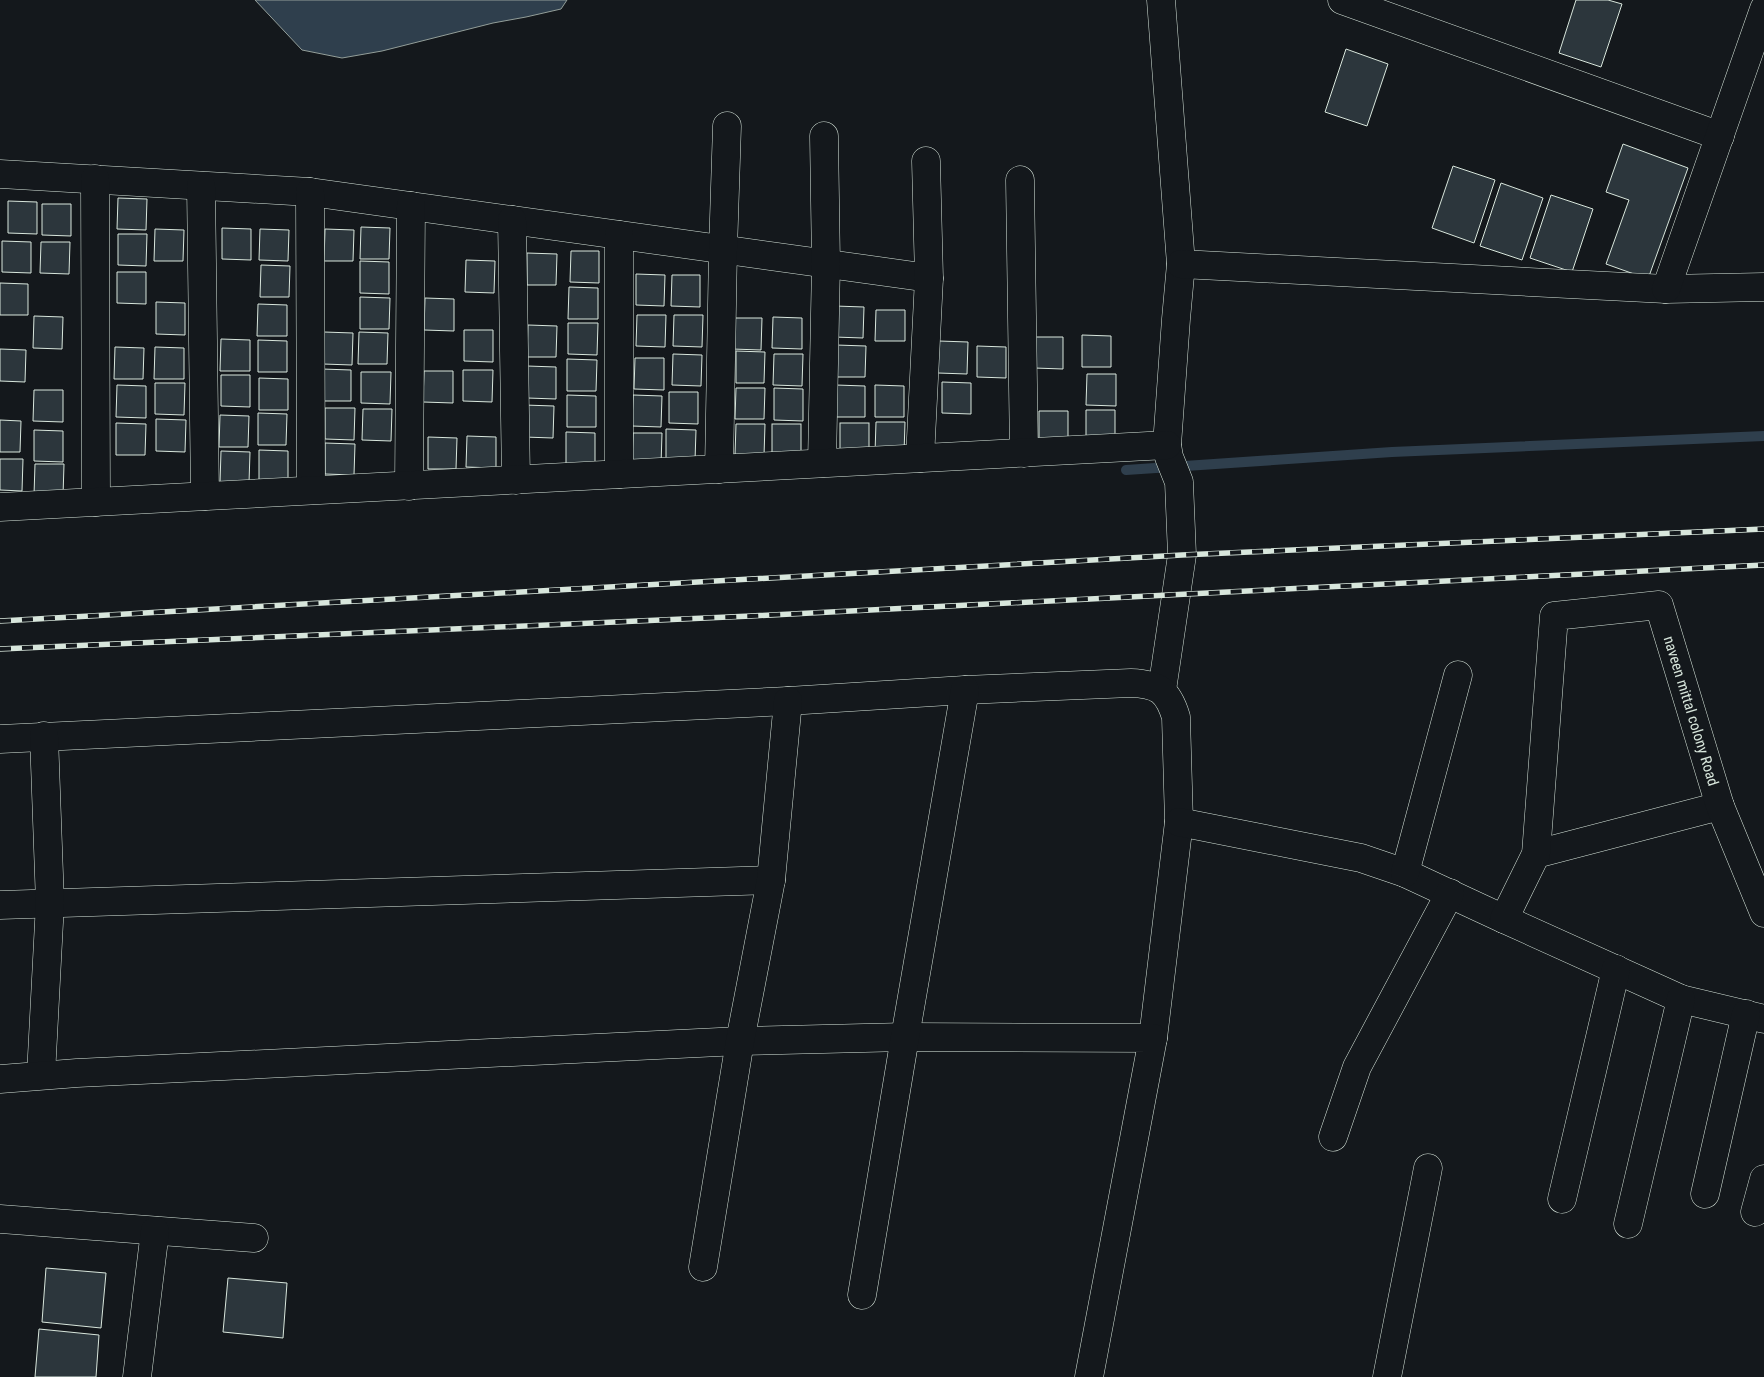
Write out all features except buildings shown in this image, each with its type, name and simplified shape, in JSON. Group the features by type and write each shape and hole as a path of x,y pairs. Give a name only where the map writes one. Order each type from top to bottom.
{"street":[{"path":"1162,0 1181,264 1168,451 1179,482 1182,555 1162,690"},
{"path":"1342,0 1720,136"},
{"path":"1666,288 1764,9"},
{"path":"719,469 727,126"},
{"path":"822,464 826,264 824,136"},
{"path":"920,458 928,278 926,162"},
{"path":"0,174 310,192 928,278"},
{"path":"95,179 96,502"},
{"path":"1020,180 1024,453"},
{"path":"201,186 205,496"},
{"path":"310,192 312,490"},
{"path":"409,486 411,206"},
{"path":"512,220 516,480"},
{"path":"619,235 619,474"},
{"path":"1181,264 1666,288 1764,287"},
{"path":"0,507 1024,453 1168,451"},
{"name":"naveen mittal colony Road","path":"1536,854 1554,616 1659,605 1720,806 1764,913"},
{"path":"1404,873 1458,675"},
{"path":"0,739 788,701 965,690 1131,683 1148,684 1162,690 1172,702 1176,717 1180,822 1153,1038 1089,1377"},
{"path":"862,1295 965,690"},
{"path":"703,1267 740,1042 771,880 788,701"},
{"path":"41,1075 66,903 66,735"},
{"path":"1504,919 1536,854 1720,806"},
{"path":"1180,822 1361,858 1404,873 1450,893 1681,999 1755,1016 1705,1194"},
{"path":"0,905 771,880"},
{"path":"1333,1137 1357,1067 1450,893"},
{"path":"1562,1199 1616,969"},
{"path":"1628,1224 1681,999"},
{"path":"0,1079 41,1075 740,1042 905,1037 1153,1038"},
{"path":"1387,1377 1428,1168"},
{"path":"1755,1212 1764,1179"},
{"path":"0,1219 254,1238"},
{"path":"137,1377 155,1231"}],"water":[{"path":"255,0 567,0 561,9 493,23 382,51 342,58 302,50"}],"waterway":[{"path":"1126,470 1392,452 1764,436"}],"railway":[{"path":"0,621 1182,555 1764,529"},
{"path":"0,649 751,616 1764,565"}]}
